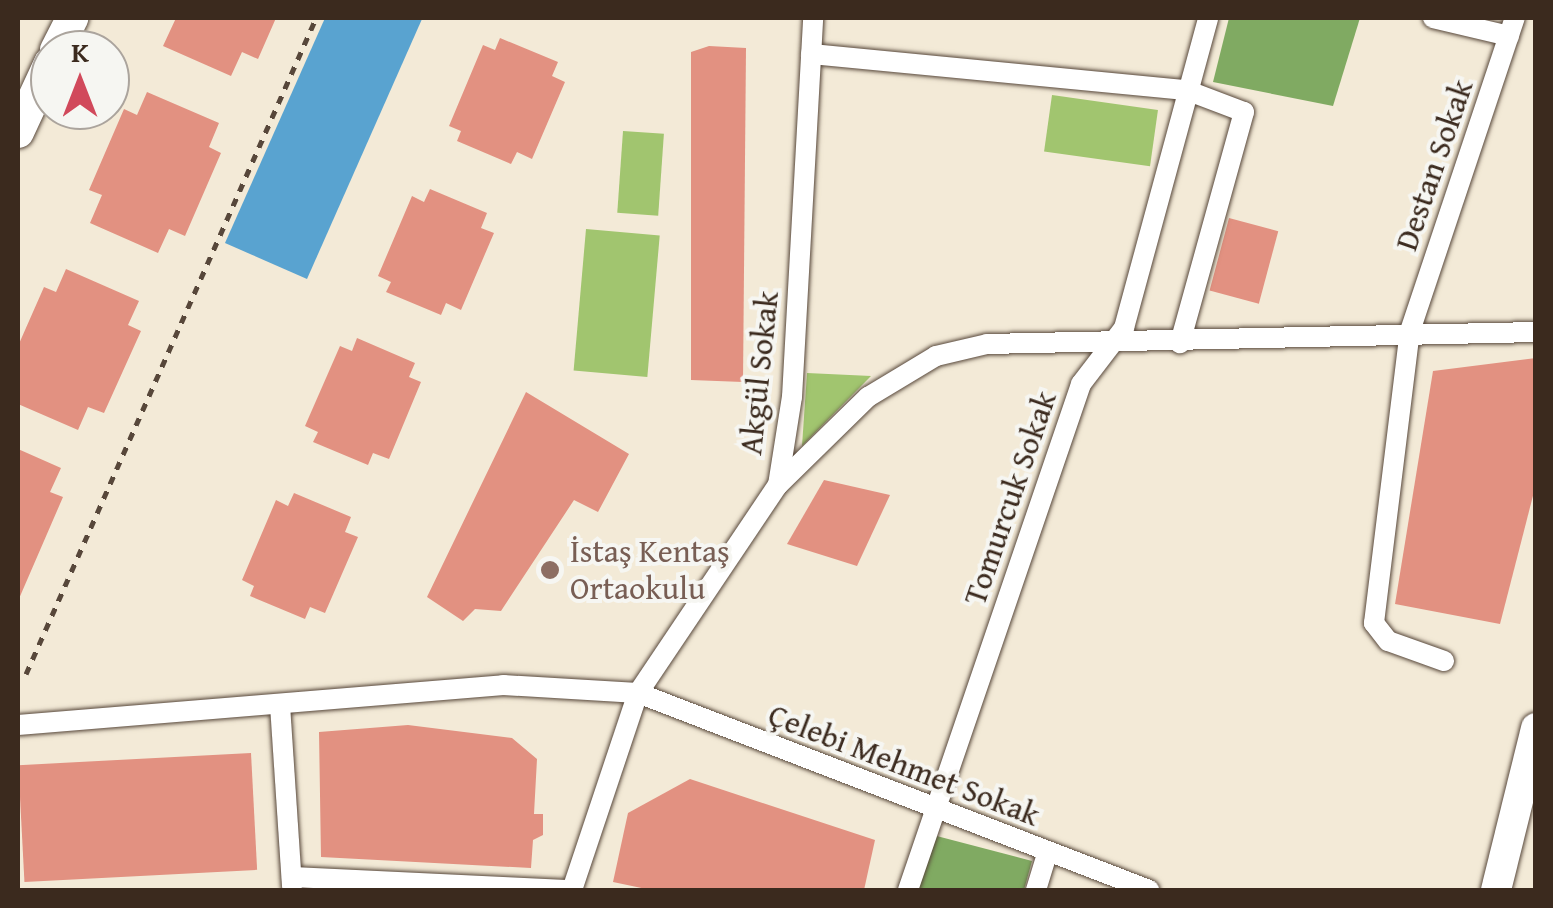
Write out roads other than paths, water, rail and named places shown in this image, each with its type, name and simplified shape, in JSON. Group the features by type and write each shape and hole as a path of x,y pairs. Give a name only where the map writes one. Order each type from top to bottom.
{"main road":[{"path":"18,132 30,106"},
{"path":"1496,890 1536,728"}],"street":[{"name":"Akgül Sokak","path":"292,884 572,890 638,692 778,485 792,397 813,18"},
{"name":"Tomurcuk Sokak","path":"908,890 932,810 1082,384 1124,328 1208,18"},
{"path":"1433,18 1512,26"},
{"name":"Destan Sokak","path":"1444,661 1388,641 1374,623 1410,331 1512,26"},
{"path":"810,54 1186,90 1244,112 1180,343"},
{"path":"778,485 868,397 936,356 987,344 1110,348 1410,331 1536,332"},
{"name":"Çelebi Mehmet Sokak","path":"18,725 503,685 638,692 932,810 1149,890"},
{"path":"280,705 292,884"},
{"path":"1036,890 1047,853"}],"water":[{"path":"325,18 422,19 307,279 225,243"}],"place":[{"name":"İstaş Kentaş Ortaokulu","path":"550,570"}]}
